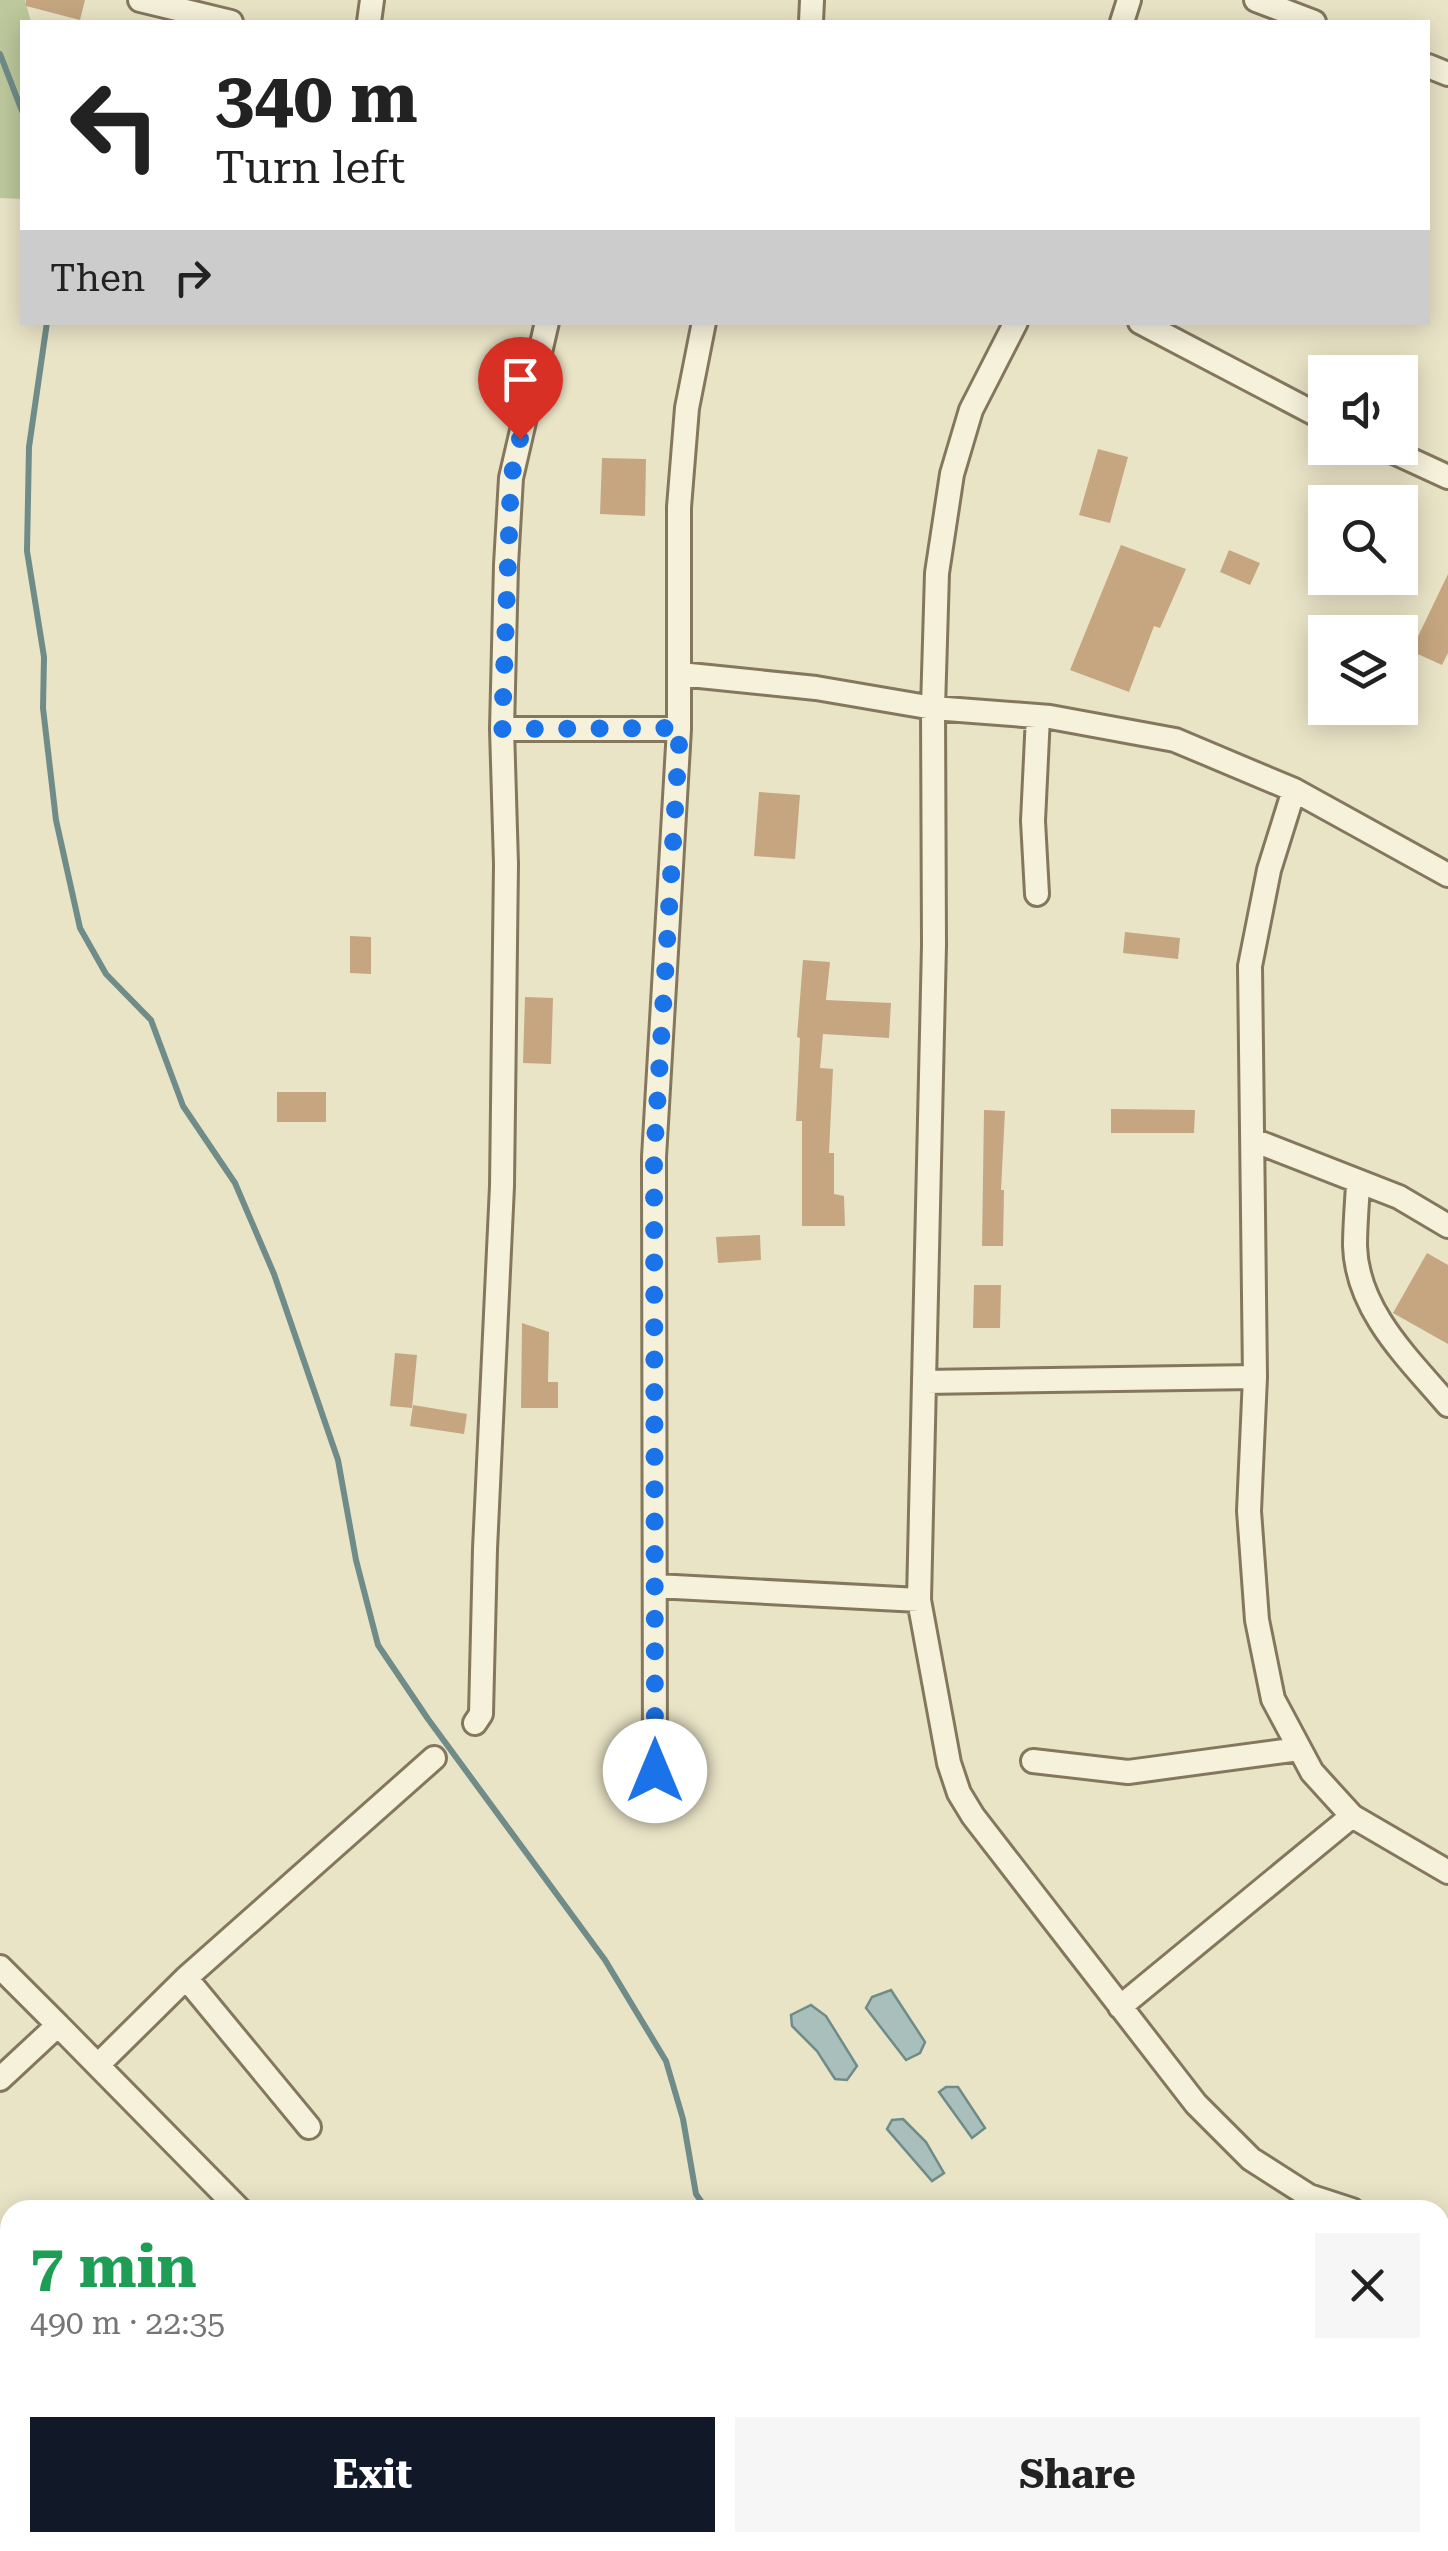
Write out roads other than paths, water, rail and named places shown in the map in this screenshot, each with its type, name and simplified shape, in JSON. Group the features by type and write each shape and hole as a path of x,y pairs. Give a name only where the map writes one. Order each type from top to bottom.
{"street":[{"path":"140,0 223,20"},
{"path":"1256,0 1309,20"},
{"path":"474,1723 481,1714 502,1186 506,864 502,729 511,478 547,325"},
{"path":"655,1771 654,1157 680,728 679,508 687,408 703,325"},
{"path":"1014,325 972,410 952,474 937,574 932,708 934,945 920,1600 949,1763 973,1816 1196,2104 1251,2159 1321,2200"},
{"path":"1146,325 1308,410"},
{"path":"1418,462 1448,476"},
{"path":"680,674 816,688 932,708 1038,716 1175,740 1294,790 1448,875"},
{"path":"1036,894 1033,820 1038,716"},
{"path":"502,729 680,728"},
{"path":"1294,790 1269,870 1250,966 1255,1377 1249,1512 1257,1620 1273,1699 1312,1772 1352,1816 1448,1872"},
{"path":"1253,1140 1399,1197 1448,1226"},
{"path":"1358,1184 1355,1249 1362,1285 1389,1337 1448,1405"},
{"path":"925,1382 1255,1377"},
{"path":"656,1586 920,1600"},
{"path":"1032,1761 1128,1772 1299,1748"},
{"path":"99,2064 186,1978 434,1758"},
{"path":"1120,2008 1352,1816"},
{"path":"0,1967 230,2200"},
{"path":"186,1978 309,2126"},
{"path":"0,2079 58,2025"}],"water":[{"path":"891,1990 925,2042 920,2053 906,2060 866,2008 872,1997"},
{"path":"811,2005 826,2016 857,2066 847,2080 835,2079 817,2051 792,2026 791,2015"},
{"path":"946,2087 958,2087 985,2128 972,2138 939,2092"},
{"path":"903,2119 926,2142 944,2173 932,2181 887,2129 892,2120"}],"waterway":[{"path":"0,54 20,106"},
{"path":"47,325 29,447 27,551 44,657 43,708 56,820 80,928 106,974 151,1020 183,1106 235,1183 274,1274 338,1460 356,1560 378,1645 605,1960 666,2061 700,2200"}]}
